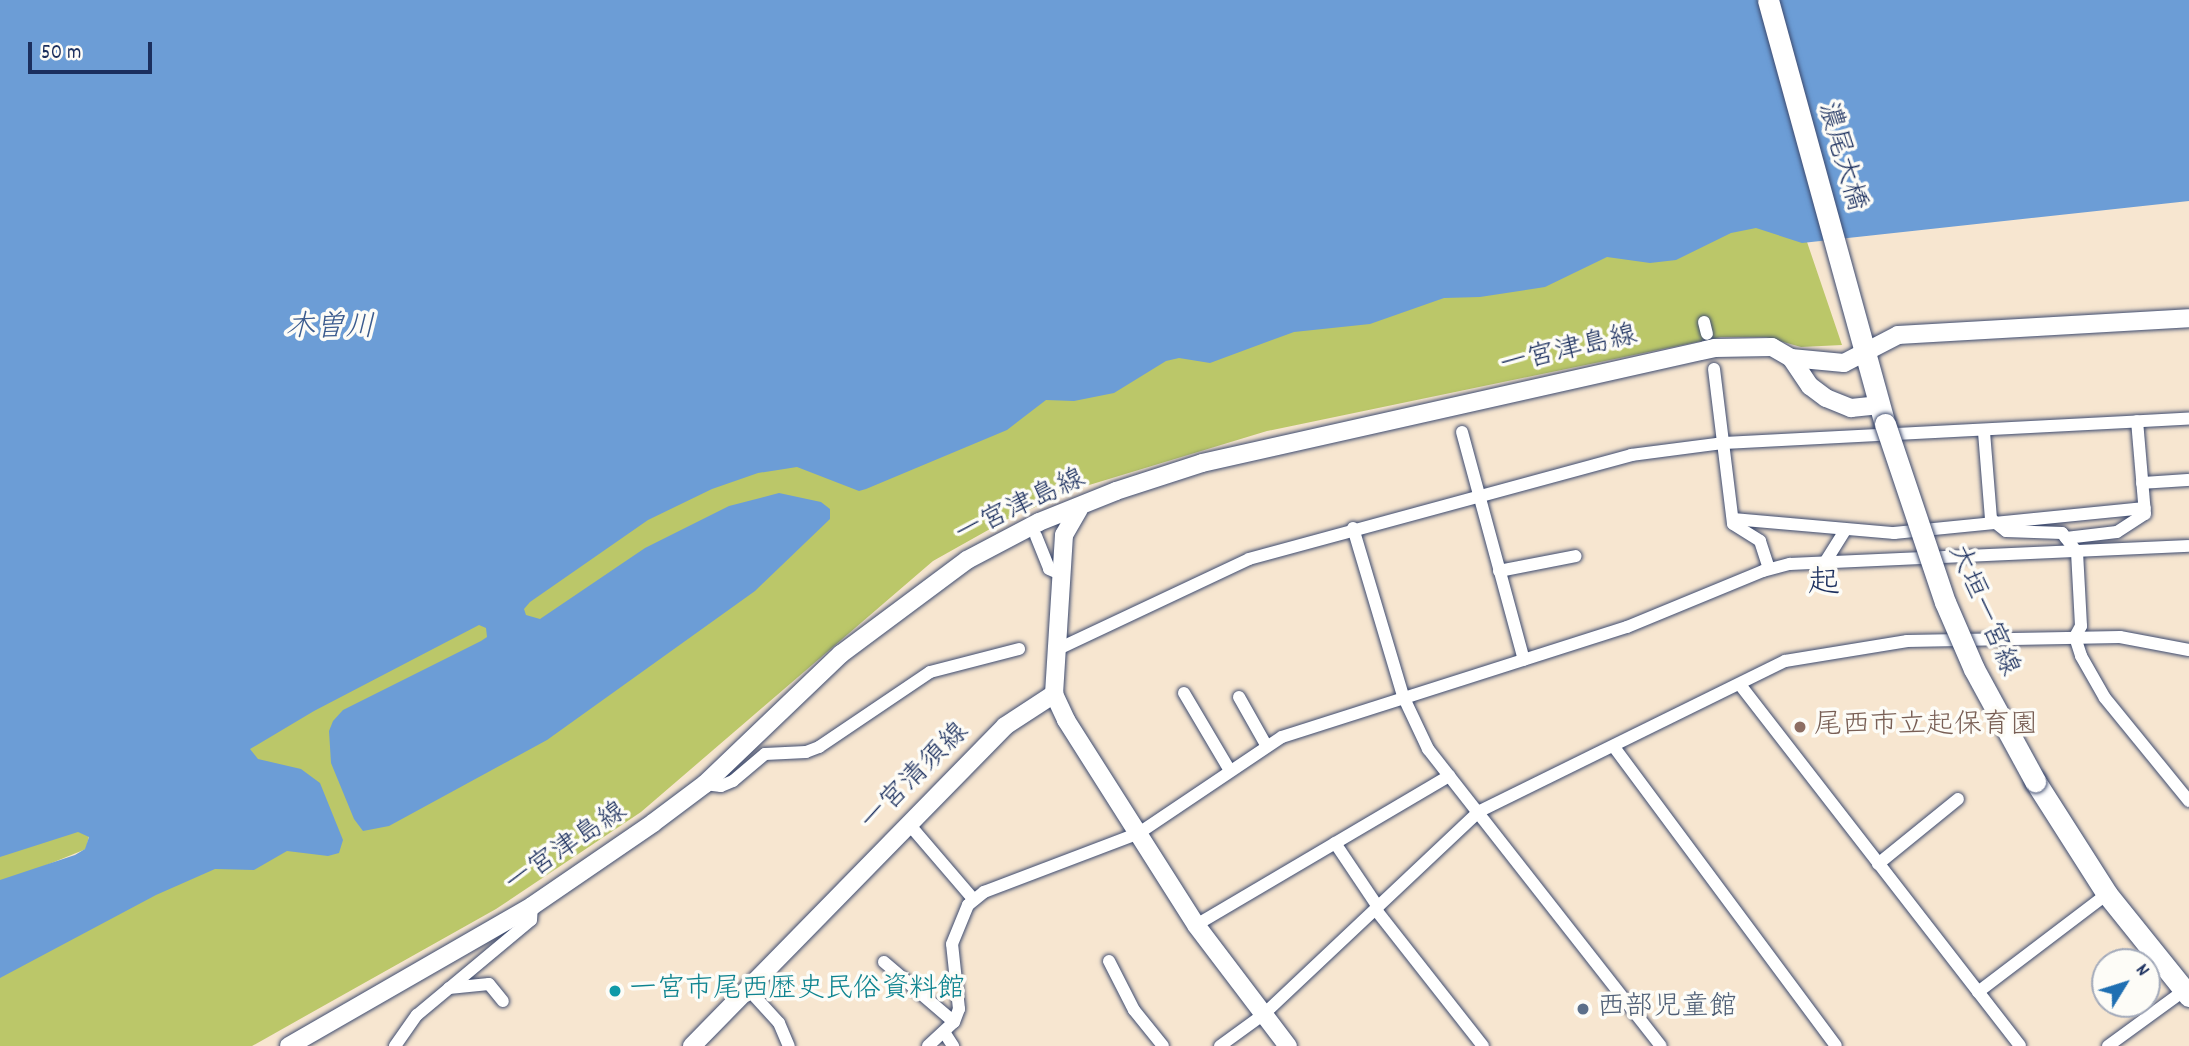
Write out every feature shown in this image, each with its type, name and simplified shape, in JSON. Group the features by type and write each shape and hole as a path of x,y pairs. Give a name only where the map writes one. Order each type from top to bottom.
{"main road":[{"name":"濃尾大橋","path":"1768,0 1859,329"},
{"name":"一宮津島線","path":"289,1046 532,905 705,784 832,662 892,614 967,559 1039,522 1202,463 1665,357 1746,346 1772,347 1791,358 1844,363 1898,335 2189,318"},
{"name":"大垣一宮線","path":"1859,329 1883,414 1945,602 1979,679 2035,780 2107,894 2188,993"},
{"path":"1791,358 1810,386 1826,398 1851,408 1883,414"},
{"path":"1079,509 1064,535 1054,694 1066,720 1196,925 1288,1046"},
{"name":"一宮清須線","path":"692,1046 1005,726 1054,694"}],"street":[{"path":"1714,369 1733,524 1760,541 1769,569"},
{"path":"1058,649 1249,559 1353,528 1480,499 1597,462 1724,443 1984,432 2189,419"},
{"path":"2066,538 2118,532 2145,514 2137,421"},
{"path":"1462,432 1524,660"},
{"path":"1984,432 1991,519 2006,531 2062,533 2077,552 2081,626 2075,637"},
{"path":"2142,483 2189,480"},
{"path":"1733,519 1895,533 2145,508"},
{"path":"1353,528 1403,696 1428,749 1661,1046"},
{"path":"1824,564 1845,530"},
{"path":"1036,536 1049,569 1060,574"},
{"path":"928,1046 954,1022 959,988 952,944 974,900 1005,883 1139,833 1265,745 1403,696 1628,627 1769,569 2189,546"},
{"path":"1499,571 1576,556"},
{"path":"2075,637 2105,698 2188,798"},
{"path":"1220,1046 1264,1014 1478,812 1741,686 1785,661 1907,640 2120,637 2189,650"},
{"path":"705,784 720,786 733,781 765,754 807,752 819,747 930,672 1019,649"},
{"path":"1741,686 2020,1046"},
{"path":"1184,693 1229,769"},
{"path":"1239,697 1265,745"},
{"path":"1615,747 1836,1046"},
{"path":"1196,925 1449,776"},
{"path":"1878,863 1958,799"},
{"path":"908,824 974,900"},
{"path":"1335,843 1377,909 1483,1046"},
{"path":"1978,992 2107,894"},
{"path":"395,1046 417,1015 531,920 532,905"},
{"path":"1109,961 1135,1010 1163,1046"},
{"path":"884,962 954,1022"},
{"path":"448,988 489,985 503,1001"},
{"path":"748,989 779,1023 789,1046"},
{"path":"2108,1046 2188,993"},
{"path":"944,1032 953,1046"}],"green space":[{"path":"1754,227 1806,239 1842,345 1801,347 1766,337 1721,337 1267,431 1076,489 1006,520 933,561 641,812 496,909 252,1046 0,1046 0,958 255,768 236,746 465,618 532,625 523,616 523,600 652,496 1102,374 1573,255"},
{"path":"77,831 89,836 86,849 0,884 0,846"}],"water":[{"name":"木曽川","path":"0,0 2189,0 2189,201 1802,243 1756,228 1731,233 1676,260 1650,263 1607,257 1545,287 1480,297 1444,298 1370,324 1294,332 1210,363 1179,358 1166,361 1114,393 1074,401 1046,400 1007,430 859,491 797,467 758,473 712,489 648,520 530,602 524,609 526,615 540,619 645,548 729,506 779,493 821,502 830,509 830,519 755,591 547,740 389,826 363,831 354,819 331,763 329,731 333,721 343,710 481,641 487,637 486,628 479,625 314,711 250,749 258,759 301,769 320,783 343,840 339,853 328,856 287,851 254,870 215,869 156,895 0,978 0,880 75,855 85,849 89,837 78,832 0,857"}],"place":[{"name":"尾西市立起保育園","path":"1800,727"},
{"name":"一宮市尾西歴史民俗資料館","path":"615,991"},
{"name":"西部児童館","path":"1583,1009"}],"district":[{"name":"起","path":"1824,585"}]}
